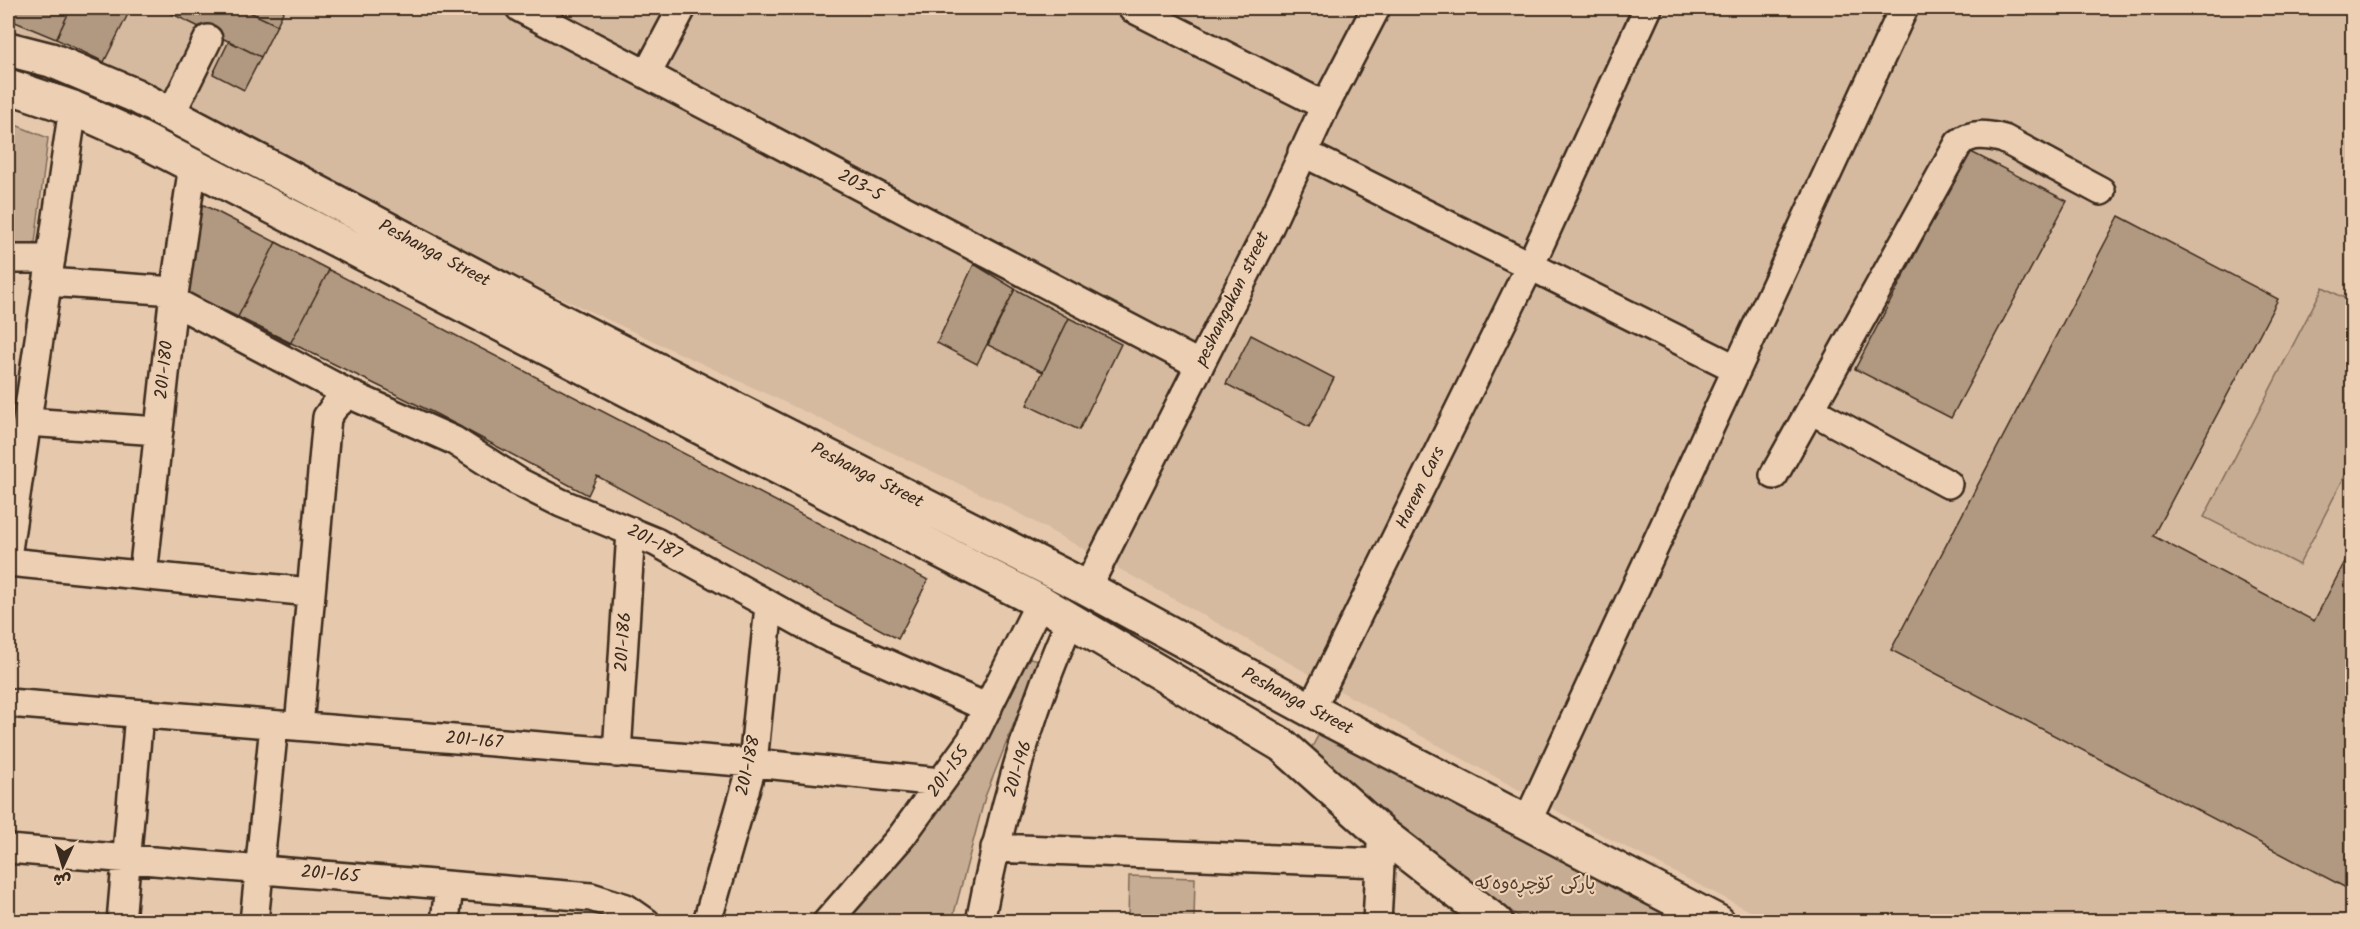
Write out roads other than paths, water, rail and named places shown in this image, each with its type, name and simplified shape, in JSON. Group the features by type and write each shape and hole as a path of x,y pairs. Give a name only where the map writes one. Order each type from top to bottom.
{"main road":[{"name":"Peshanga Street","path":"8,49 51,60 159,108 548,332 1040,602 1282,745 1381,849 1497,921"},
{"name":"Peshanga Street","path":"8,86 73,108 131,134 1087,588 1311,710 1718,921"},
{"path":"131,134 159,108"},
{"path":"1282,745 1311,710"}],"street":[{"name":"203-5","path":"522,8 1200,365"},
{"path":"647,74 682,8"},
{"path":"1132,8 1325,106"},
{"name":"peshangakan street","path":"1087,588 1265,236 1302,153 1376,8"},
{"name":"Harem Cars","path":"1311,710 1530,266 1648,8"},
{"path":"1527,822 1904,8"},
{"path":"159,108 208,39"},
{"path":"8,550 73,108"},
{"path":"1774,476 1959,143 1968,136 1989,135 2004,139 2101,191"},
{"path":"1302,153 1737,369"},
{"name":"201-180","path":"143,575 173,296 193,165"},
{"path":"8,260 49,271 173,296"},
{"name":"201-187","path":"173,296 349,394 453,440 519,482 561,503 631,531 854,650 988,708"},
{"path":"254,921 259,869 310,592 327,417 335,406 349,394"},
{"path":"1811,410 1948,484"},
{"path":"27,422 159,431"},
{"name":"201-186","path":"616,753 631,531"},
{"path":"8,562 310,592"},
{"name":"201-155","path":"827,921 901,837 971,741 1040,602"},
{"name":"201-188","path":"707,921 753,763 769,606"},
{"name":"201-196","path":"980,921 995,848 1052,661 1070,621"},
{"path":"1018,644 1052,661"},
{"name":"201-167","path":"8,703 753,763 940,782"},
{"path":"121,921 138,714"},
{"path":"995,848 1381,849 1377,921"},
{"name":"201-165","path":"8,849 591,897 626,908 646,921"},
{"path":"446,921 449,886"}],"park label":[{"name":"پارکی کۆچڕەوەکە","path":"1535,884"}]}
